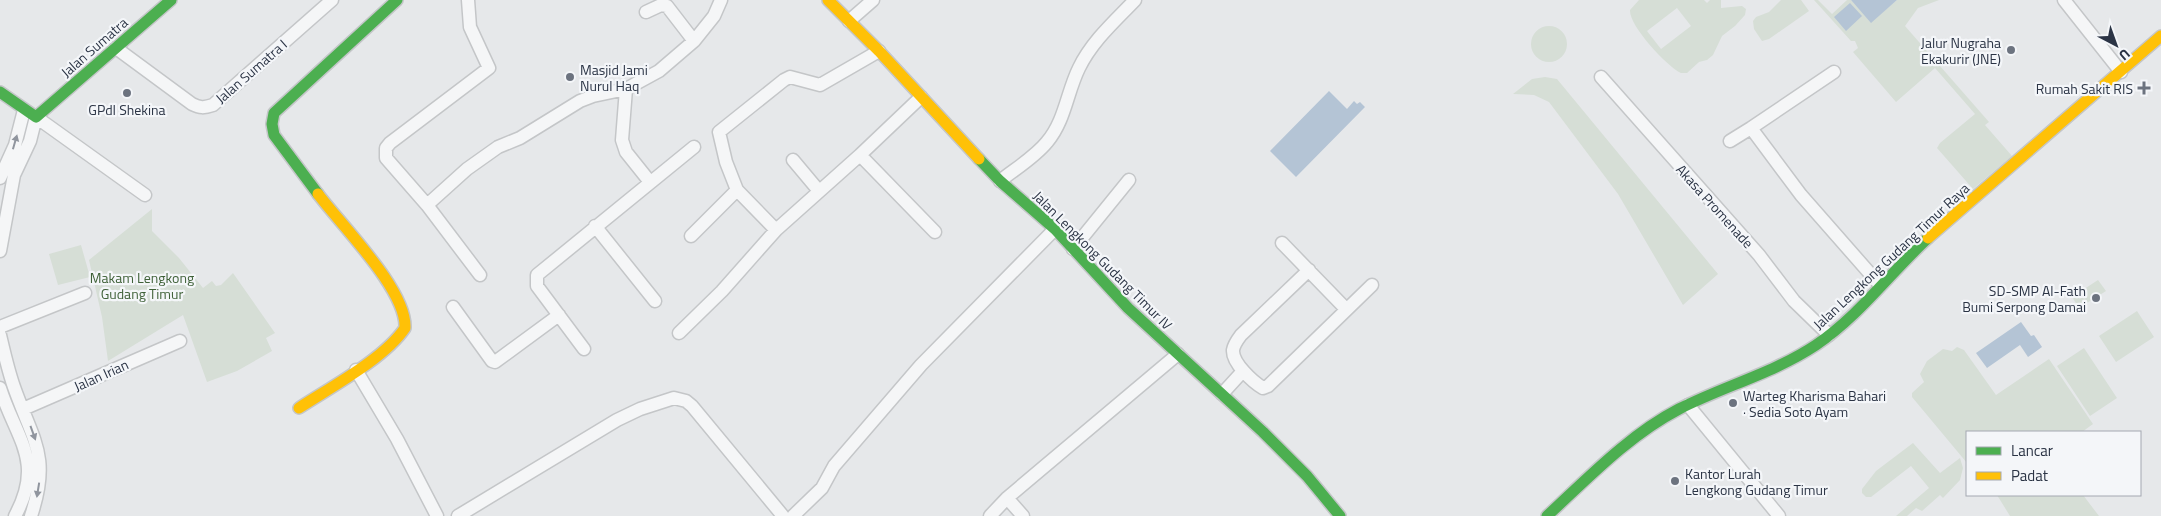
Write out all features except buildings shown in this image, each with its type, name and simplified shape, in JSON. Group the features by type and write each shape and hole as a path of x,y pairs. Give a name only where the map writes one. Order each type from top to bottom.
{"street":[{"name":"Jalan Sumatra","path":"36,117 171,0"},
{"name":"Jalan Sumatra I","path":"116,48 192,104 200,108 206,107 213,105 332,0"},
{"path":"299,408 356,370 400,337 405,327 402,307 357,242 336,218 274,135 272,124 274,113 397,0"},
{"path":"468,0 470,27 489,68 386,148 385,154 390,163 427,205 480,275"},
{"path":"427,205 467,169 498,147 520,138 580,101 593,96 626,89 659,71 694,41 714,16 721,0"},
{"name":"Jalan Lengkong Gudang Timur IV","path":"828,0 879,51 1000,181 1054,229 1110,290 1307,476 1340,516"},
{"path":"849,21 873,0"},
{"path":"1000,181 1039,150 1050,138 1061,120 1070,90 1084,58 1091,47 1135,0"},
{"path":"2064,0 2121,72"},
{"path":"646,12 661,5 667,6 694,41"},
{"name":"Jalan Lengkong Gudang Timur Raya","path":"1547,516 1642,434 1668,415 1781,365 1806,352 1829,335 1923,243 2161,36"},
{"path":"776,230 737,190 726,162 719,132 784,80 790,78 820,85 879,51"},
{"path":"1730,141 1834,72"},
{"name":"Akasa Promenade","path":"1601,76 1759,255 1794,301 1829,335"},
{"path":"626,89 622,140 626,152 650,182"},
{"path":"0,92 145,195"},
{"path":"679,333 722,290 776,230 860,155 921,97"},
{"path":"0,178 15,145 24,110"},
{"path":"0,251 14,175 30,141 36,117"},
{"path":"1751,128 1801,195 1880,286"},
{"path":"584,348 536,286 536,275 694,148"},
{"path":"860,155 935,232"},
{"path":"793,160 819,191"},
{"path":"1073,249 1129,180"},
{"path":"691,236 737,190"},
{"path":"595,226 655,301"},
{"path":"793,516 822,488 834,466 845,452 921,364 1054,229"},
{"path":"1282,243 1346,309"},
{"path":"1309,270 1236,343 1234,355 1243,371 1263,388 1268,386 1372,285"},
{"path":"0,327 85,293"},
{"path":"453,307 492,361 495,362 559,316"},
{"path":"0,335 14,387 33,432 34,464 38,488 31,516"},
{"name":"Jalan Irian","path":"23,409 180,341"},
{"path":"990,516 1007,498 1178,354"},
{"path":"356,370 397,439 438,516"},
{"path":"1222,394 1243,371"},
{"path":"0,388 5,420 22,442 34,464 15,516"},
{"path":"458,516 617,420 660,401 674,398 686,401 692,406 783,516"},
{"path":"1688,405 1779,516"},
{"path":"1007,498 1023,516"}],"green space":[{"path":"1639,0 1704,0 1707,3 1710,0 1721,0 1721,8 1742,6 1746,9 1745,15 1722,36 1713,55 1707,60 1699,62 1687,73 1681,73 1658,54 1636,26 1631,17 1630,10","holes":["1677,8 1691,26 1661,49 1647,31"]},
{"path":"1781,0 1801,0 1809,11 1769,39 1762,41 1754,29 1753,21 1756,17 1769,12"},
{"path":"1814,0 1818,0 1832,14 1847,0 1851,0 1871,22 1897,0 1939,0 1918,8 1905,26 1989,122 1985,125 2012,156 1973,189 1937,148 1940,143 1975,114 1935,68 1896,102 1853,52 1858,48 1855,41 1851,41"},
{"path":"1549,26 1556,27 1562,31 1566,37 1566,51 1562,57 1556,61 1549,62 1542,61 1536,57 1532,51 1531,44 1532,37 1536,31 1542,27"},
{"path":"1545,77 1557,79 1718,274 1683,305 1618,194 1549,102 1534,95 1513,94 1532,79"},
{"name":"Makam Lengkong Gudang Timur","path":"152,209 152,231 179,258 203,288 212,281 216,286 221,285 233,273 275,333 266,338 272,351 237,371 207,382 183,315 108,361 102,317 89,260"},
{"path":"81,245 90,277 58,285 49,254"},
{"path":"2098,280 2106,291 2079,308 2072,297"},
{"path":"2137,311 2154,337 2116,362 2099,336"},
{"path":"1957,347 1964,350 1996,395 2049,359 2093,424 2083,431 1966,431 1966,462 1912,397 1912,393 1924,382 1920,374 1927,361 1943,349 1952,351"},
{"path":"2084,348 2117,398 2090,416 2057,366"},
{"path":"1913,443 1940,473 1960,458 1963,468 1960,480 1943,498 1940,495 1922,511 1916,508 1907,516 1896,516 1929,488 1911,466 1871,497 1866,497 1862,493 1862,489 1876,471"},
{"path":"1998,496 2084,496 2099,516 2010,516"}],"water":[{"path":"1851,0 1897,0 1871,23"},
{"path":"1850,3 1862,16 1846,31 1834,17"},
{"path":"1329,91 1347,109 1354,101 1357,104 1360,102 1365,107 1296,177 1270,151"},
{"path":"2021,322 2031,336 2034,335 2042,347 2028,357 2020,345 1987,368 1976,353"}],"traffic: fast":[{"path":"0,92 36,117 171,0"},
{"path":"318,194 274,135 272,124 274,113 397,0"},
{"path":"979,159 1000,181 1055,229 1128,308 1263,432 1307,476 1340,516"},
{"path":"1547,516 1594,472 1643,431 1679,409 1783,364 1832,334 1928,238"}],"traffic: slow":[{"path":"828,0 879,51 979,159"},
{"path":"1928,238 2161,36"},
{"path":"299,408 371,361 384,351 405,328 403,313 384,277 371,258 318,194"}],"place":[{"name":"Jalur Nugraha Ekakurir (JNE)","path":"2011,50"},
{"name":"Masjid Jami Nurul Haq","path":"570,77"},
{"name":"Rumah Sakit RIS","path":"2144,88"},
{"name":"GPdI Shekina","path":"127,93"},
{"name":"SD-SMP Al-Fath Bumi Serpong Damai","path":"2096,298"},
{"name":"Warteg Kharisma Bahari · Sedia Soto Ayam","path":"1733,403"},
{"name":"Kantor Lurah Lengkong Gudang Timur","path":"1675,481"}]}
